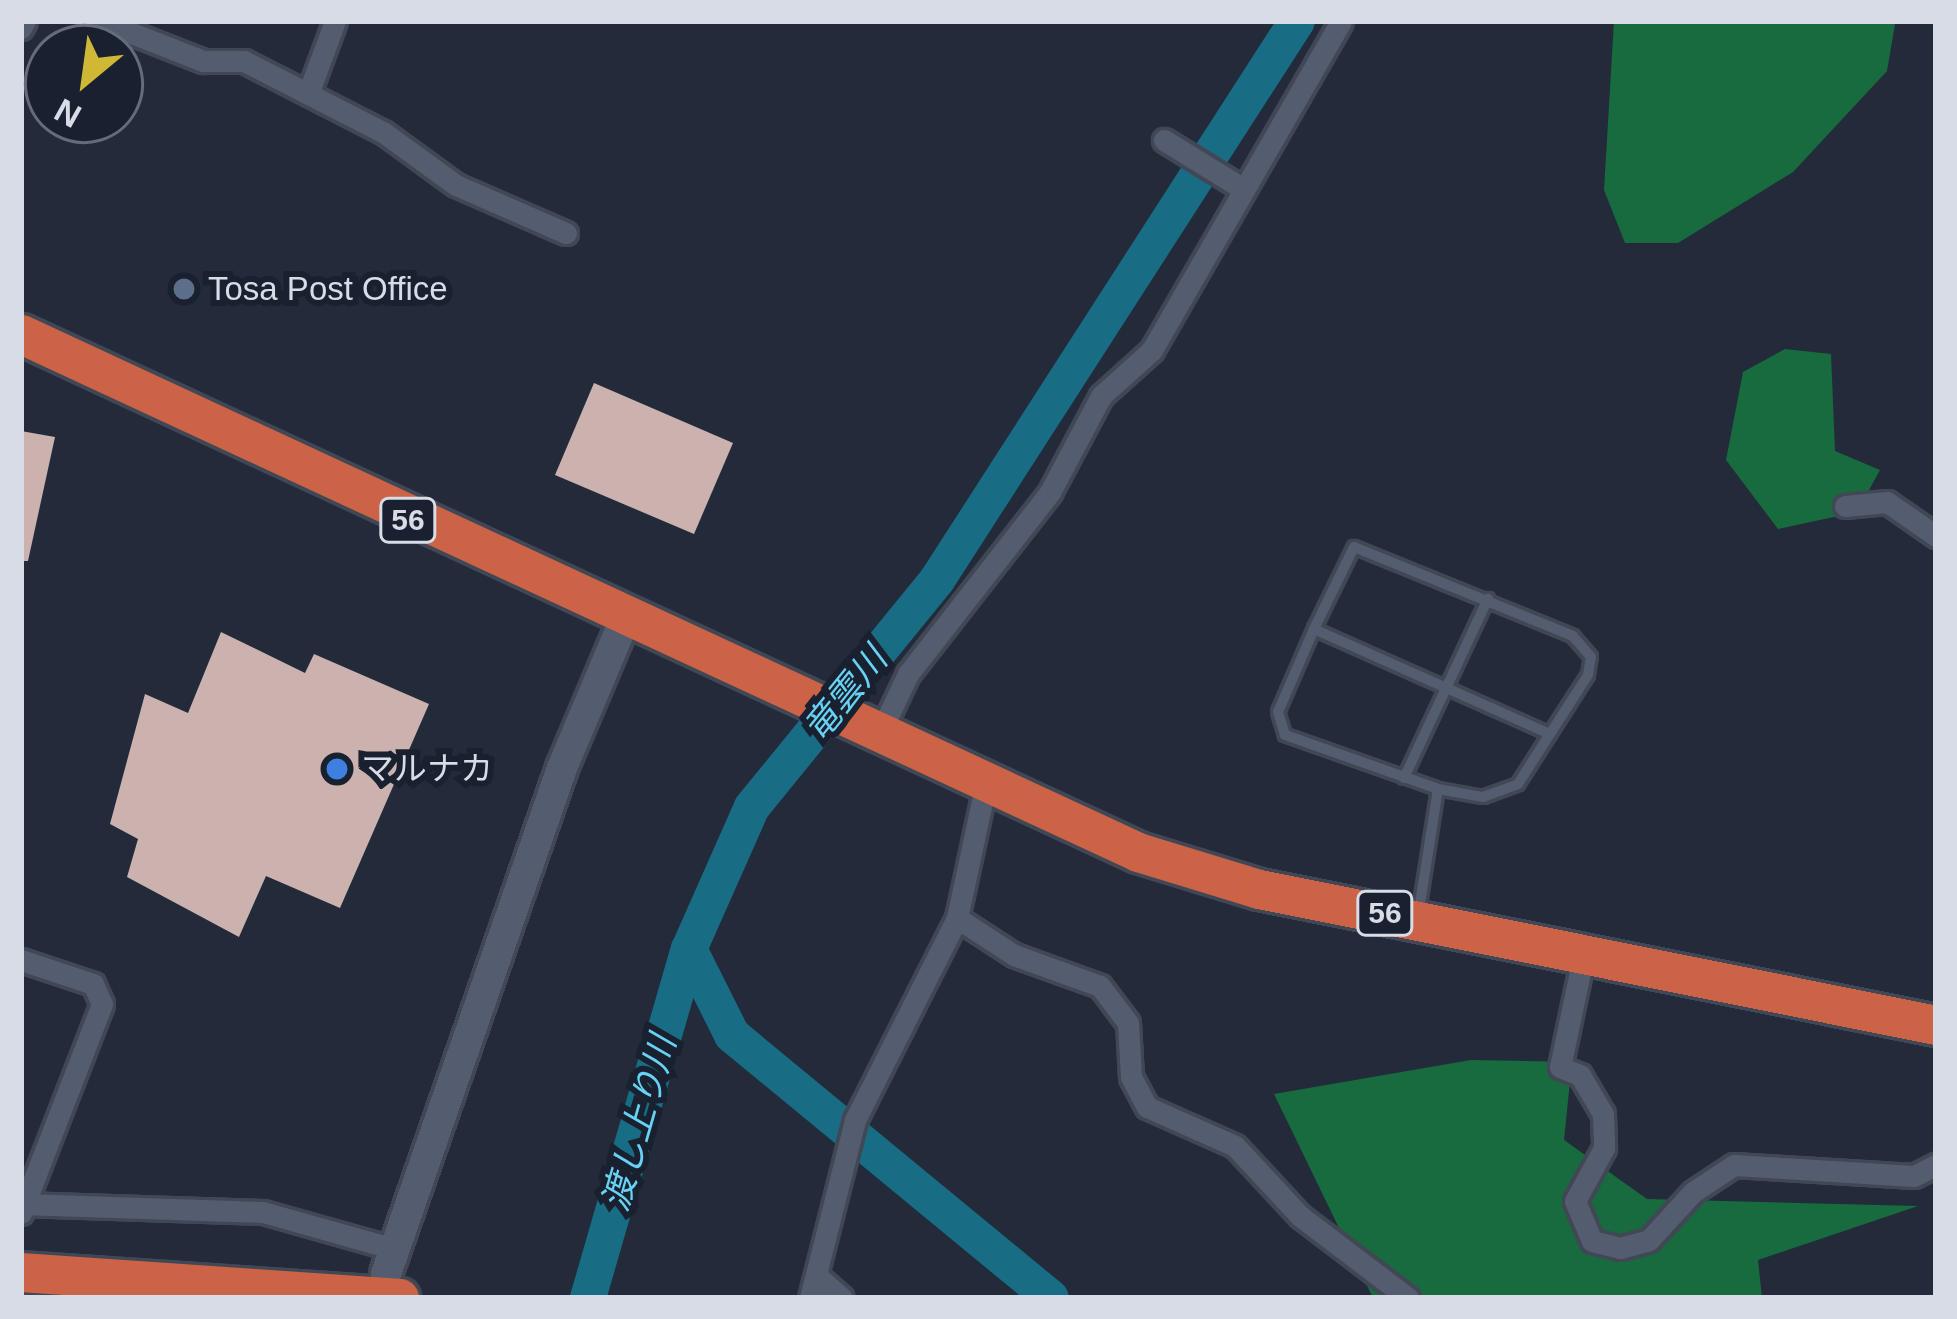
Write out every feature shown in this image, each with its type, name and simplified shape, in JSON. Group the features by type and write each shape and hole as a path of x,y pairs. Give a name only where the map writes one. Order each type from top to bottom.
{"highway":[{"name":"56","path":"21,334 624,621 985,787 1158,858 1417,920 1936,1025"},
{"path":"21,1272 394,1274"}],"street":[{"path":"101,21 203,61 244,61 383,131 456,185 566,232"},
{"path":"308,94 335,21"},
{"path":"867,732 1050,492 1101,396 1152,350 1240,187 1342,21"},
{"path":"1164,140 1240,187"},
{"path":"1845,506 1887,502 1936,536"},
{"path":"21,960 93,984 102,1004 23,1207 263,1213 394,1274 562,768 624,621"},
{"path":"842,1298 814,1288 855,1120 957,918 985,787"},
{"path":"957,918 1014,956 1100,986 1128,1023 1131,1077 1147,1107 1235,1146 1300,1216 1408,1298"},
{"path":"1584,953 1560,1067 1580,1076 1603,1114 1604,1148 1575,1202 1592,1241 1620,1248 1649,1240 1693,1192 1734,1165 1858,1165 1914,1176 1936,1165"}],"lane":[{"path":"1354,547 1488,599 1586,645 1588,675 1550,734 1501,795 1438,789 1285,735 1278,712 1314,629 1354,547"},
{"path":"1404,778 1488,599"},
{"path":"1314,629 1550,734"},
{"path":"1417,920 1438,789"}],"green space":[{"path":"1614,21 1895,24 1887,71 1793,172 1678,243 1625,243 1604,190"},
{"path":"1785,349 1831,354 1835,451 1880,470 1857,512 1778,529 1726,460 1743,372"},
{"path":"1471,1060 1572,1062 1564,1140 1647,1199 1918,1206 1758,1260 1762,1298 1373,1298 1274,1094"}],"building":[{"path":"594,383 733,443 694,534 555,475"},
{"path":"21,431 55,437 28,561 21,561"},
{"path":"221,632 305,673 314,654 429,704 340,908 266,876 239,937 127,877 138,839 110,824 145,694 188,713"}],"waterway":[{"name":"竜雲川","path":"588,1298 689,949 752,807 937,580 1297,21"},
{"name":"竜雲川","path":"689,949 732,1035 1051,1298"}],"place":[{"name":"Tosa Post Office","path":"184,289"},
{"name":"マルナカ","path":"337,769"}],"water label":[{"name":"渡し上り川","path":"639,1123"}]}
